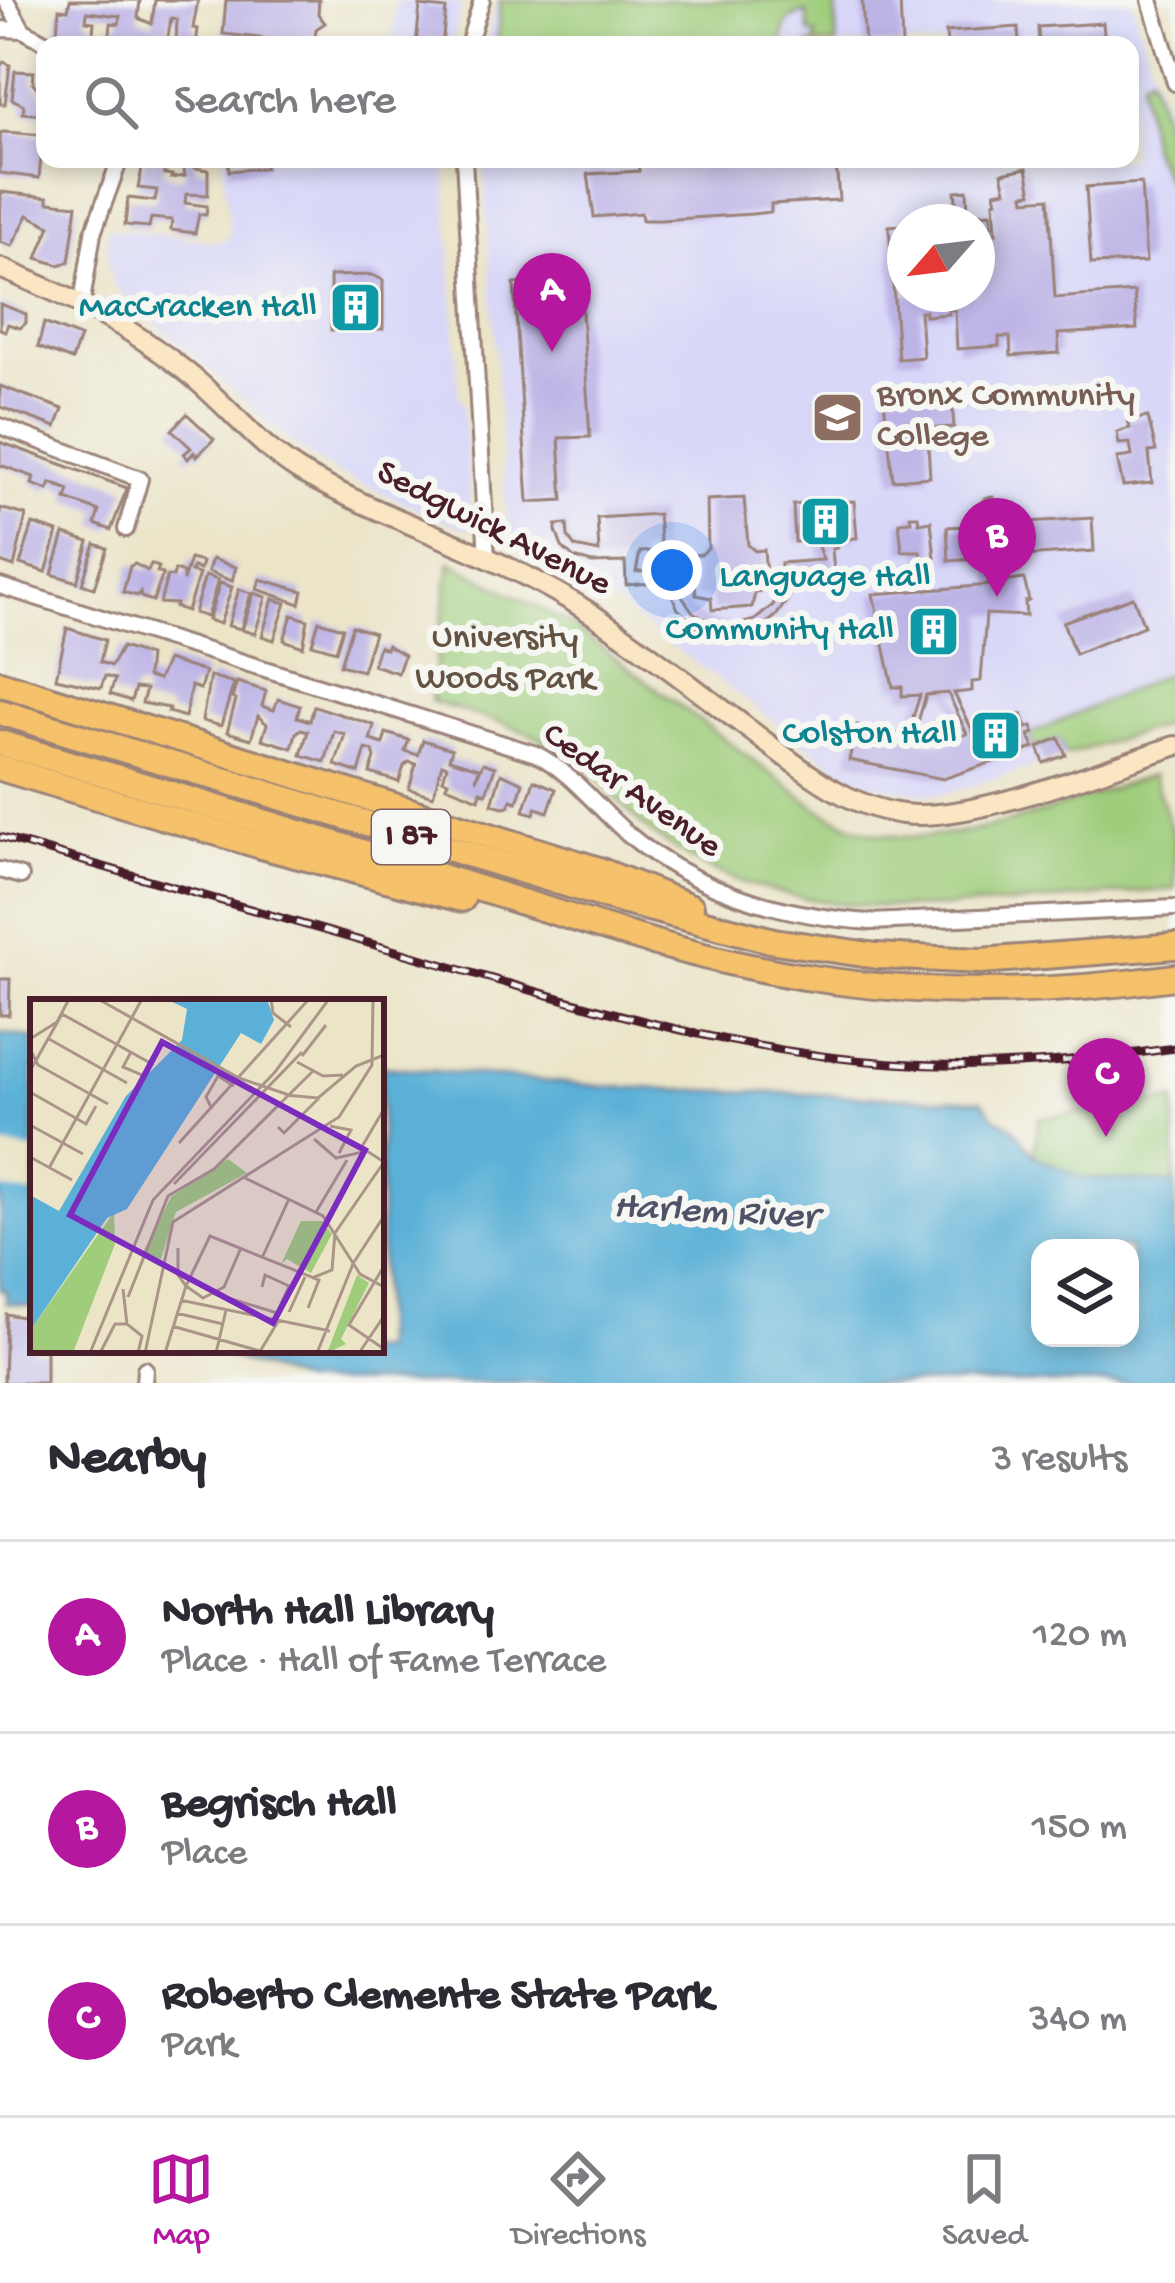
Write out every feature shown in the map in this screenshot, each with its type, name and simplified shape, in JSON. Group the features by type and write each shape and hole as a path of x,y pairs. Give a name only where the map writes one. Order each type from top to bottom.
{"highway":[{"path":"0,683 584,865 726,920 825,950"},
{"name":"I 87","path":"0,712 625,902 825,950 980,962 1175,946"},
{"name":"I 87","path":"0,743 658,943 810,978 912,989 1033,990 1175,977"},
{"path":"0,768 394,881 658,943"}],"main road":[{"name":"Sedgwick Avenue","path":"0,268 82,302 148,342 194,377 265,446 305,474 487,558 590,612 819,781 874,808 920,816 963,812 1175,746"}],"street":[{"path":"6,0 23,30"},
{"path":"471,36 482,0"},
{"path":"1150,0 1175,83"},
{"path":"0,29 23,30 36,37"},
{"path":"82,302 93,233 117,168"},
{"path":"465,168 487,558"},
{"path":"0,426 140,479 127,529"},
{"name":"Cedar Avenue","path":"0,586 536,754 659,857 757,903 871,922 1175,908"},
{"path":"0,870 21,876"}],"shaded area":[{"path":"396,0 462,3 455,36 393,36"},
{"name":"Bronx Community College","path":"497,0 1132,0 1175,145 1175,722 953,792 930,795 874,785 850,777 600,593 508,542 484,168 1139,168 1139,36 487,36"},
{"path":"223,168 446,168 472,526 466,530 336,473 293,444 114,286 107,259 108,228 217,242 227,239"}],"green space":[{"path":"500,0 836,0 836,36 809,33 807,12 787,23 783,36 498,36"},
{"path":"1150,74 1175,158 1175,182 1167,180 1151,149 1142,89 1142,79"},
{"name":"University Woods Park","path":"450,562 571,625 817,808 860,829 894,836 968,832 1153,775 1175,840 1175,889 991,905 865,906 804,898 746,883 691,859 648,830 588,769 558,748 505,724 431,701"},
{"path":"1175,670 1175,722 1066,755 1059,739 1034,748 1029,735"},
{"path":"1175,1100 1175,1183 1083,1179 1034,1155 1039,1118"}],"water":[{"path":"0,1033 30,1038 30,1306 6,1303 6,1291 0,1290"},
{"name":"Harlem River","path":"384,1066 608,1087 982,1100 994,1117 1012,1126 1034,1155 1083,1178 1175,1183 1175,1383 302,1383 219,1353 384,1353"}],"pier":[{"path":"0,1145 30,1150 30,1194 0,1189"}],"building":[{"path":"70,0 140,0 138,18 152,24 155,0 198,0 193,28 198,29 197,36 176,36 177,19 171,18 168,36 110,36 111,23 119,24 120,16 87,12 86,21 94,22 93,36 71,36 57,32 59,9 68,10"},
{"path":"226,0 319,0 318,14 325,23 315,36 223,34"},
{"path":"862,0 900,0 902,36 864,36"},
{"path":"420,6 446,9 443,36 417,36"},
{"path":"1103,23 1104,36 1038,36 1038,27"},
{"path":"1018,27 1018,36 946,36 946,32"},
{"path":"10,65 5,104 0,104 0,66"},
{"path":"15,71 34,72 36,114 23,113 24,105 12,99"},
{"path":"0,133 36,134 39,178 0,173"},
{"path":"142,168 164,168 171,178 185,176 184,168 208,170 208,195 186,194 185,203 207,206 206,215 199,214 195,233 171,230 172,220 151,218 149,227 125,225 128,198 155,201 157,190 138,188"},
{"path":"836,168 839,200 771,204 771,212 752,214 661,220 642,220 641,213 594,217 588,174"},
{"path":"1027,168 1032,193 1024,194 1025,200 1049,198 1055,298 1134,292 1137,329 1058,334 1059,353 1011,356 1010,337 999,337 999,346 957,349 955,312 995,312 994,202 995,192 1006,190 1002,173"},
{"path":"1141,183 1146,262 1091,264 1086,187"},
{"path":"967,190 968,204 956,204 955,191"},
{"path":"1,192 77,205 69,262 59,265 37,258 50,226 28,215 12,246 0,242"},
{"name":"MacCracken Hall","path":"372,275 383,280 383,329 331,330 330,276"},
{"path":"580,280 590,437 559,438 563,500 528,502 514,284"},
{"path":"0,304 26,314 26,323 0,329"},
{"path":"895,312 920,312 923,357 898,359"},
{"path":"44,323 80,337 72,360 38,347"},
{"path":"0,386 63,409 56,427 0,407"},
{"path":"951,388 954,427 927,429 930,477 893,480 883,393"},
{"path":"187,414 214,439 188,459 184,454 191,448 172,430"},
{"path":"1148,417 1156,451 1149,452 1152,483 1123,486 1117,458 1132,456 1130,443 1119,444 1117,432 1130,428 1128,420"},
{"path":"0,442 127,488 111,530 95,524 99,511 66,499 69,490 51,483 48,490 32,484 34,477 0,465"},
{"path":"993,497 1003,512 995,524 1092,518 1094,551 997,558 998,583 1024,579 1029,601 1025,602 1026,616 986,614 981,681 972,682 972,691 954,693 973,732 1022,714 1027,728 1032,726 1034,733 1029,735 1034,748 943,779 849,760 857,725 907,736 920,695 902,696 902,687 893,687 873,594 991,585 990,558 949,561 947,527 987,525 978,513 985,498","holes":["948,693 967,734 940,743 913,738 926,695"]},
{"path":"744,498 748,545 755,551 764,550 767,590 755,592 752,607 712,610 711,598 696,595 693,555 708,548 707,500"},
{"path":"854,501 857,538 836,540 834,572 794,574 787,600 776,616 758,630 738,636 715,635 694,625 678,609 666,582 626,585 625,562 574,558 562,547 556,531 556,525 567,524 575,547 599,552 597,518 658,514 661,551 640,552 636,572 677,570 681,595 693,612 711,623 733,626 755,620 773,605 782,583 781,563 823,560 816,541 795,542 793,505"},
{"path":"0,508 26,515 14,567 0,562"},
{"path":"910,516 918,516 919,523 931,521 935,558 921,559 920,551 902,551 899,522 911,521"},
{"path":"33,524 58,532 46,572 20,564"},
{"path":"64,534 89,542 77,582 52,574"},
{"path":"95,544 107,548 94,588 82,584"},
{"path":"190,559 202,562 200,570 193,567 191,572 199,574 187,611 160,603 167,576 173,577 175,570 183,573 183,581"},
{"path":"212,559 236,567 232,581 208,572"},
{"path":"151,564 163,574 153,601 140,592 137,596 123,592 130,566 148,571"},
{"path":"205,576 218,580 207,617 194,613"},
{"path":"260,579 303,591 300,604 257,589"},
{"path":"220,583 232,587 220,624 208,620"},
{"path":"239,589 251,593 241,629 228,626"},
{"path":"254,593 266,597 255,634 242,630"},
{"path":"1133,597 1144,626 1075,654 1063,622"},
{"path":"273,599 286,603 274,640 262,636"},
{"path":"292,615 308,620 303,647 284,640"},
{"path":"319,621 343,628 336,651 312,644"},
{"path":"352,626 374,633 362,671 340,665"},
{"path":"67,628 105,640 100,662 111,666 122,647 149,656 147,677 158,680 167,660 205,672 200,689 191,686 185,717 168,712 169,708 142,703 146,689 135,688 131,701 110,694 115,679 105,676 101,688 56,678"},
{"path":"387,645 404,655 398,673 373,665 379,646 386,649"},
{"path":"210,676 234,683 221,726 202,721"},
{"path":"237,682 266,691 262,706 274,710 278,699 300,706 297,717 310,721 314,706 374,725 370,740 383,744 386,733 409,740 405,751 418,755 423,740 452,749 449,759 479,768 476,780 483,763 495,767 486,793 481,791 479,799 446,786 447,766 442,764 433,796 409,789 416,764 404,766 399,782 370,773 375,758 366,749 359,773 335,765 345,734 334,731 325,762 301,755 308,731 296,733 292,748 262,739 267,724 258,716 251,739 227,732"},
{"path":"1059,738 1066,755 1044,763 1038,747"},
{"path":"501,773 523,783 517,802 511,800 503,807 492,804"},
{"path":"534,780 556,789 548,812 524,811"},
{"path":"0,979 10,979 9,1015 0,1015"},
{"path":"6,1314 30,1318 30,1353 46,1353 46,1383 4,1383"}],"railway":[{"path":"0,837 613,1013 779,1050 893,1063 999,1065 1175,1048"}],"place":[{"name":"MacCracken Hall","path":"356,308"},
{"name":"North Hall Library","path":"552,352"},
{"name":"Bronx Community College","path":"838,418"},
{"name":"Language Hall","path":"825,522"},
{"name":"Begrisch Hall","path":"997,597"},
{"name":"Community Hall","path":"933,631"},
{"name":"Colston Hall","path":"996,735"},
{"name":"Roberto Clemente State Park","path":"1106,1137"}]}
